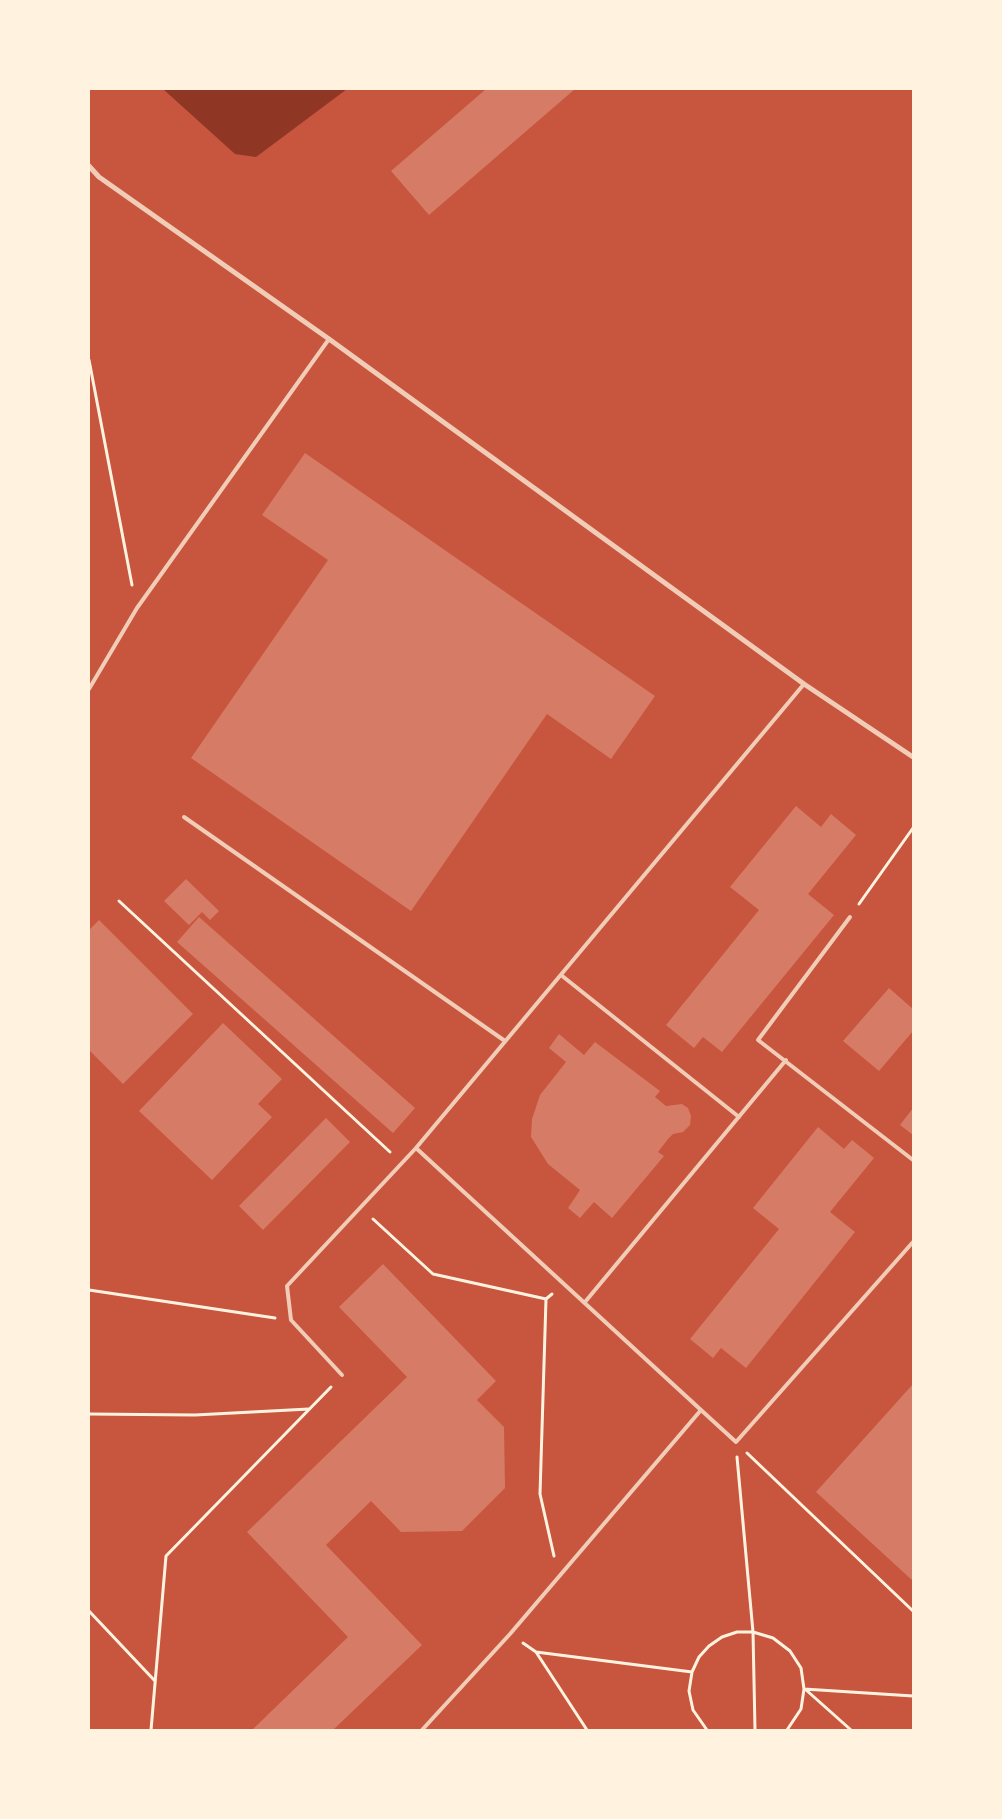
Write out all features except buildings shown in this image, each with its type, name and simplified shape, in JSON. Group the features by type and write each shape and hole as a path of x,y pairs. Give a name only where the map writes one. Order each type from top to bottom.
{"street":[{"path":"89,166 98,177 329,339 804,684 913,757"}],"lane":[{"path":"89,689 137,608 329,339"},
{"path":"342,1375 291,1320 287,1286 416,1148 804,684"},
{"path":"184,818 505,1041"},
{"path":"850,917 758,1040 913,1160"},
{"path":"561,976 739,1117"},
{"path":"585,1302 786,1060"},
{"path":"416,1148 736,1442 913,1242"},
{"path":"422,1730 510,1634 701,1410"}],"path":[{"path":"89,360 137,608"},
{"path":"850,917 913,828"},
{"path":"119,902 402,1163"},
{"path":"360,1207 433,1274 546,1300"},
{"path":"559,1576 540,1494 546,1300 563,1283"},
{"path":"89,1290 291,1320"},
{"path":"151,1730 166,1556 342,1375"},
{"path":"89,1414 195,1415 309,1409"},
{"path":"736,1442 913,1611"},
{"path":"736,1442 753,1632 755,1730"},
{"path":"89,1611 155,1681"},
{"path":"707,1730 693,1710 689,1691 692,1672 699,1658 716,1641 737,1632 753,1632 773,1638 790,1650 800,1668 804,1689 801,1709 787,1730"},
{"path":"510,1634 536,1652 586,1730"},
{"path":"536,1652 692,1672"},
{"path":"804,1689 913,1696"},
{"path":"804,1689 850,1730"}],"shaded area":[{"path":"163,89 347,89 256,157 235,154"}]}
